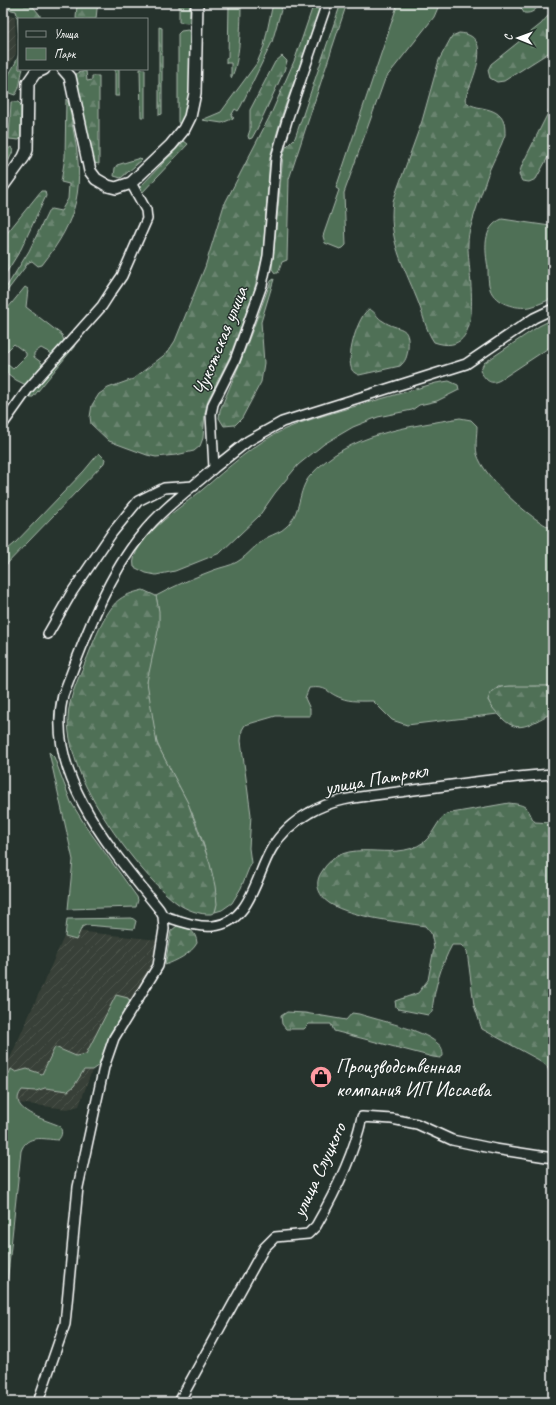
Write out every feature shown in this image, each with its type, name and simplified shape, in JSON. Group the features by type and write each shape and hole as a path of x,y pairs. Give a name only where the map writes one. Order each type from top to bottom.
{"street":[{"path":"64,70 70,77 90,171 96,179 108,186 116,188 131,183 171,145 188,122 195,93 197,3"},
{"name":"Чукотская улица","path":"214,468 211,414 213,404 235,360 262,285 268,256 276,158 327,3"},
{"path":"3,186 24,157 27,150 28,83 35,73 42,70"},
{"path":"3,424 28,390 102,306 122,276 147,219 146,210 131,183"},
{"path":"38,1402 65,1324 78,1187 104,1067 114,1038 158,966 164,929 163,916 90,819 70,774 62,740 60,708 63,694 100,603 142,534 214,468 248,441 282,422 466,364 534,318 553,310"},
{"path":"48,634 72,592 107,539 138,501 164,488 194,486"},
{"name":"улица Патрокл","path":"163,916 213,926 226,923 240,913 251,894 272,848 285,830 297,820 323,806 365,797 510,777 553,774"},
{"name":"улица Слуцкого","path":"179,1402 264,1248 275,1237 308,1234 316,1226 356,1142 362,1117 392,1119 417,1124 452,1140 553,1158"}],"shaded area":[{"path":"3,16 15,16 16,53 3,79"},
{"path":"67,930 157,940 155,957 140,989 99,1051 79,1106 67,1109 3,1101 3,1074"}],"green space":[{"path":"3,3 30,3 40,15 40,18 18,18 18,26 16,11 3,8"},
{"path":"77,3 101,3 97,9 96,18 76,18"},
{"path":"179,3 190,3 190,21 188,23 179,22"},
{"path":"229,3 241,3 238,53 231,78 231,63 226,63 226,58 228,58"},
{"path":"273,3 283,3 272,42 241,106 238,111 235,109 231,116 234,118 222,123 202,120 221,112 257,63 264,46"},
{"path":"314,3 322,3 283,112 270,157 263,254 254,291 230,356 208,400 205,413 203,438 200,446 194,451 156,457 109,441 91,424 90,417 92,405 99,394 108,388 133,379 167,353 175,341 205,267 224,205 271,114 295,59"},
{"path":"341,3 347,3 289,179 287,260 282,262 278,273 275,273 272,269 283,156 286,147 295,138"},
{"path":"398,3 440,3 434,17 385,79 344,193 346,245 340,249 325,243 323,236 339,190 336,188"},
{"path":"518,3 541,3 534,11 524,13"},
{"path":"553,10 553,50 504,81 497,82 490,78 488,70 491,64 541,24"},
{"path":"159,27 162,28 162,114 159,115"},
{"path":"188,30 190,33 190,92 182,125 180,125 178,122 178,34 181,31"},
{"path":"459,33 470,36 476,41 479,50 476,70 465,99 472,105 490,110 501,117 504,124 505,135 489,171 469,232 468,244 471,310 469,326 462,338 451,344 434,342 428,332 419,304 398,252 392,215 393,201 422,121 439,60 452,36"},
{"path":"282,56 287,61 284,71 257,129 252,138 249,139 250,110 275,62"},
{"path":"18,58 18,70 23,70 15,95 9,93 7,82"},
{"path":"115,70 119,70 119,96 115,96"},
{"path":"140,70 145,70 145,117 141,117"},
{"path":"86,71 87,81 92,80 92,76 99,76 99,164 94,163 93,161 76,75 77,73"},
{"path":"66,99 70,108 77,149 78,168 76,201 71,217 64,232 42,265 38,266 32,261 29,262 4,295 4,291 29,251 49,210 61,211 68,199 69,184 61,182 65,157"},
{"path":"11,102 18,102 21,105 21,137 19,140 9,139"},
{"path":"553,103 553,148 536,179 529,182 522,181 519,175 522,165"},
{"path":"184,141 188,144 141,194 139,190 140,187"},
{"path":"11,147 13,151 3,173 3,161 8,149"},
{"path":"140,158 142,160 121,178 114,176 117,165"},
{"path":"41,191 45,191 46,196 21,249 3,278 3,238"},
{"path":"502,219 550,226 553,231 553,298 530,307 519,307 501,302 493,294 488,281 486,240 491,228"},
{"path":"274,279 261,322 264,363 261,382 242,418 235,425 224,426 219,418 220,410 240,363 271,281"},
{"path":"25,287 28,289 26,307 62,335 64,341 54,354 41,348 34,353 34,357 42,363 42,368 26,385 16,380 3,370 3,361 13,369 26,356 26,353 14,344 3,355 3,314"},
{"path":"369,309 381,320 402,329 405,332 407,335 408,349 406,358 400,366 359,375 351,369 350,361 352,345 357,327"},
{"path":"553,319 553,345 500,380 490,382 486,379 480,371 484,363 539,326"},
{"path":"77,340 74,347 33,397 27,396"},
{"path":"449,381 458,385 459,390 437,401 419,405 412,410 378,417 353,427 324,444 298,465 275,493 259,516 220,553 175,571 156,575 146,573 134,567 134,557 140,546 159,524 241,457 273,435 292,426 342,410 436,383"},
{"path":"460,418 471,420 477,426 477,454 481,464 498,486 532,516 553,529 553,686 498,687 488,700 498,714 407,725 392,720 373,701 348,700 336,696 324,689 309,688 305,698 310,709 310,716 276,716 245,725 242,730 241,741 251,815 249,848 251,863 241,888 232,903 222,910 215,912 215,889 202,840 191,811 158,745 152,723 147,682 148,670 158,631 159,621 156,596 192,579 237,562 268,537 284,529 295,515 303,488 310,476 325,462 342,450 360,441 380,434"},
{"path":"99,453 105,459 104,463 3,568 3,553 14,544 84,471"},
{"path":"143,590 156,596 159,611 159,626 147,682 157,744 188,803 210,864 217,904 215,912 211,914 202,914 177,903 149,877 120,842 95,804 79,770 71,745 68,719 70,701 76,683 100,628 111,608 120,599 134,592"},
{"path":"509,686 553,686 553,713 521,727 509,724 496,712 488,700 491,693 496,689"},
{"path":"49,752 54,757 71,802 85,825 137,897 138,900 136,907 68,909 73,860"},
{"path":"509,803 526,808 535,822 553,823 553,1000 548,1015 548,1033 553,1042 553,1082 547,1066 539,1060 482,1029 474,1005 467,951 461,945 452,945 441,969 436,986 432,1012 428,1015 398,1009 395,1001 418,993 428,980 434,948 431,933 425,926 369,917 340,909 329,903 322,896 318,888 318,879 321,873 331,861 343,854 355,851 397,851 411,848 424,842 446,814"},
{"path":"132,918 136,921 134,929 86,925 82,927 76,940 65,937 67,919"},
{"path":"178,925 191,930 195,935 197,943 187,954 165,965 171,931"},
{"path":"116,995 128,998 130,1002 109,1036 99,1065 92,1070 84,1070 74,1086 68,1091 45,1088 36,1091 22,1090 18,1097 19,1103 23,1109 60,1126 62,1133 58,1140 31,1140 27,1142 21,1151 6,1294 3,1305 3,1089 11,1069 16,1072 27,1069 42,1074 55,1047 76,1056 86,1054"},
{"path":"287,1012 305,1013 346,1020 352,1013 359,1014 400,1026 430,1038 440,1046 443,1056 440,1058 433,1057 334,1031 331,1024 309,1024 304,1029 286,1029 282,1024 281,1016"}],"place":[{"name":"Производственная компания ИП Иссаева","path":"321,1077"}]}
